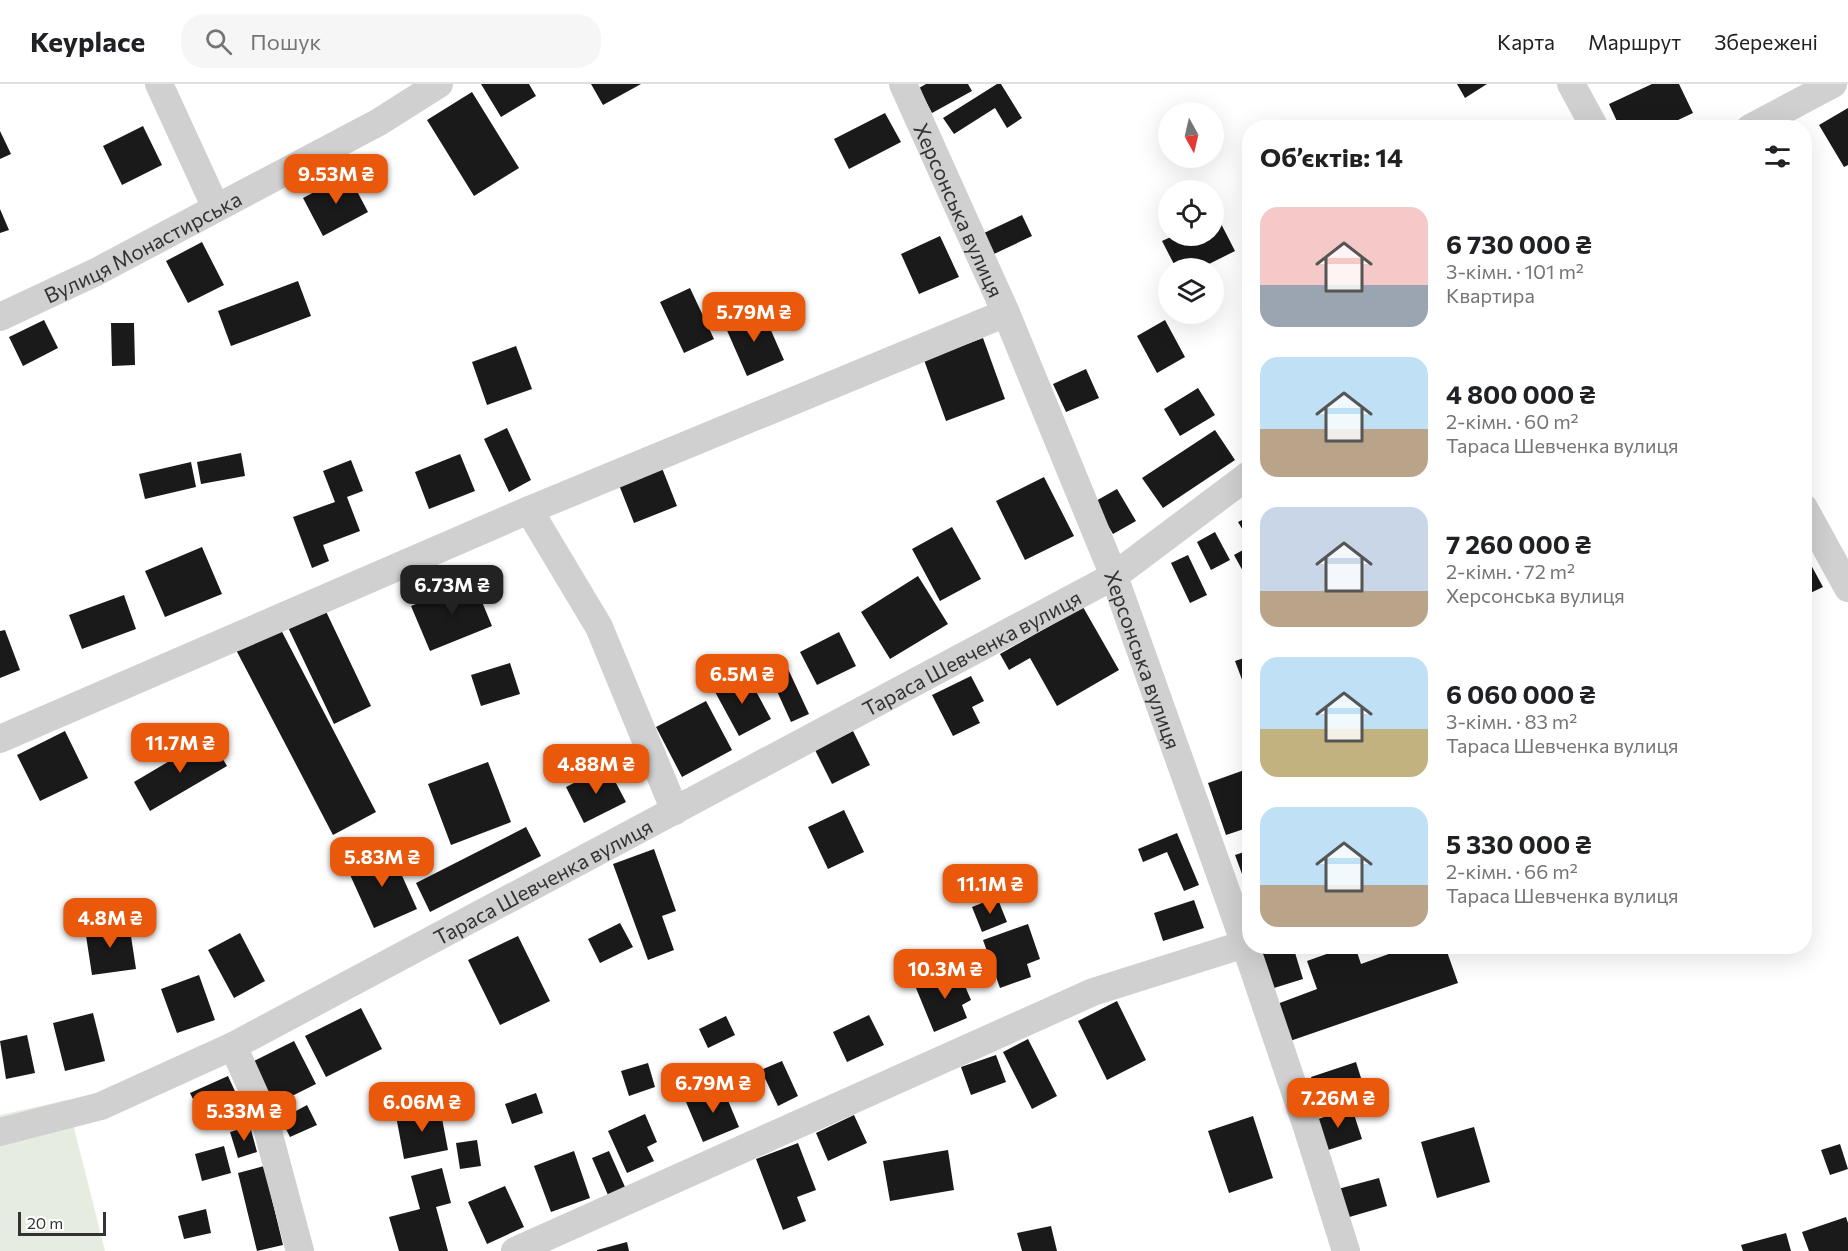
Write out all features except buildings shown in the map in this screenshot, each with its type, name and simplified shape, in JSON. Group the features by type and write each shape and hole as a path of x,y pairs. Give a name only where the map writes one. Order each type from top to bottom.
{"street":[{"path":"159,84 216,208"},
{"name":"Вулиця Монастирська","path":"0,317 96,272 379,122 439,84"},
{"name":"Херсонська вулиця","path":"903,84 1006,313 1114,576 1242,936"},
{"path":"1571,84 1591,120"},
{"path":"1765,120 1833,84"},
{"path":"0,739 529,510 1006,313"},
{"name":"Тараса Шевченка вулиця","path":"0,1132 101,1106 233,1046 1114,576 1242,480"},
{"path":"529,510 599,627 675,811"},
{"path":"1812,523 1848,588"},
{"path":"514,1251 1093,992 1242,945"},
{"name":"Херсонська вулиця","path":"1248,954 1307,1126 1346,1251"},
{"path":"233,1046 263,1113 300,1251"}],"shaded area":[{"path":"67,1100 105,1251 0,1251 0,1115"}]}
